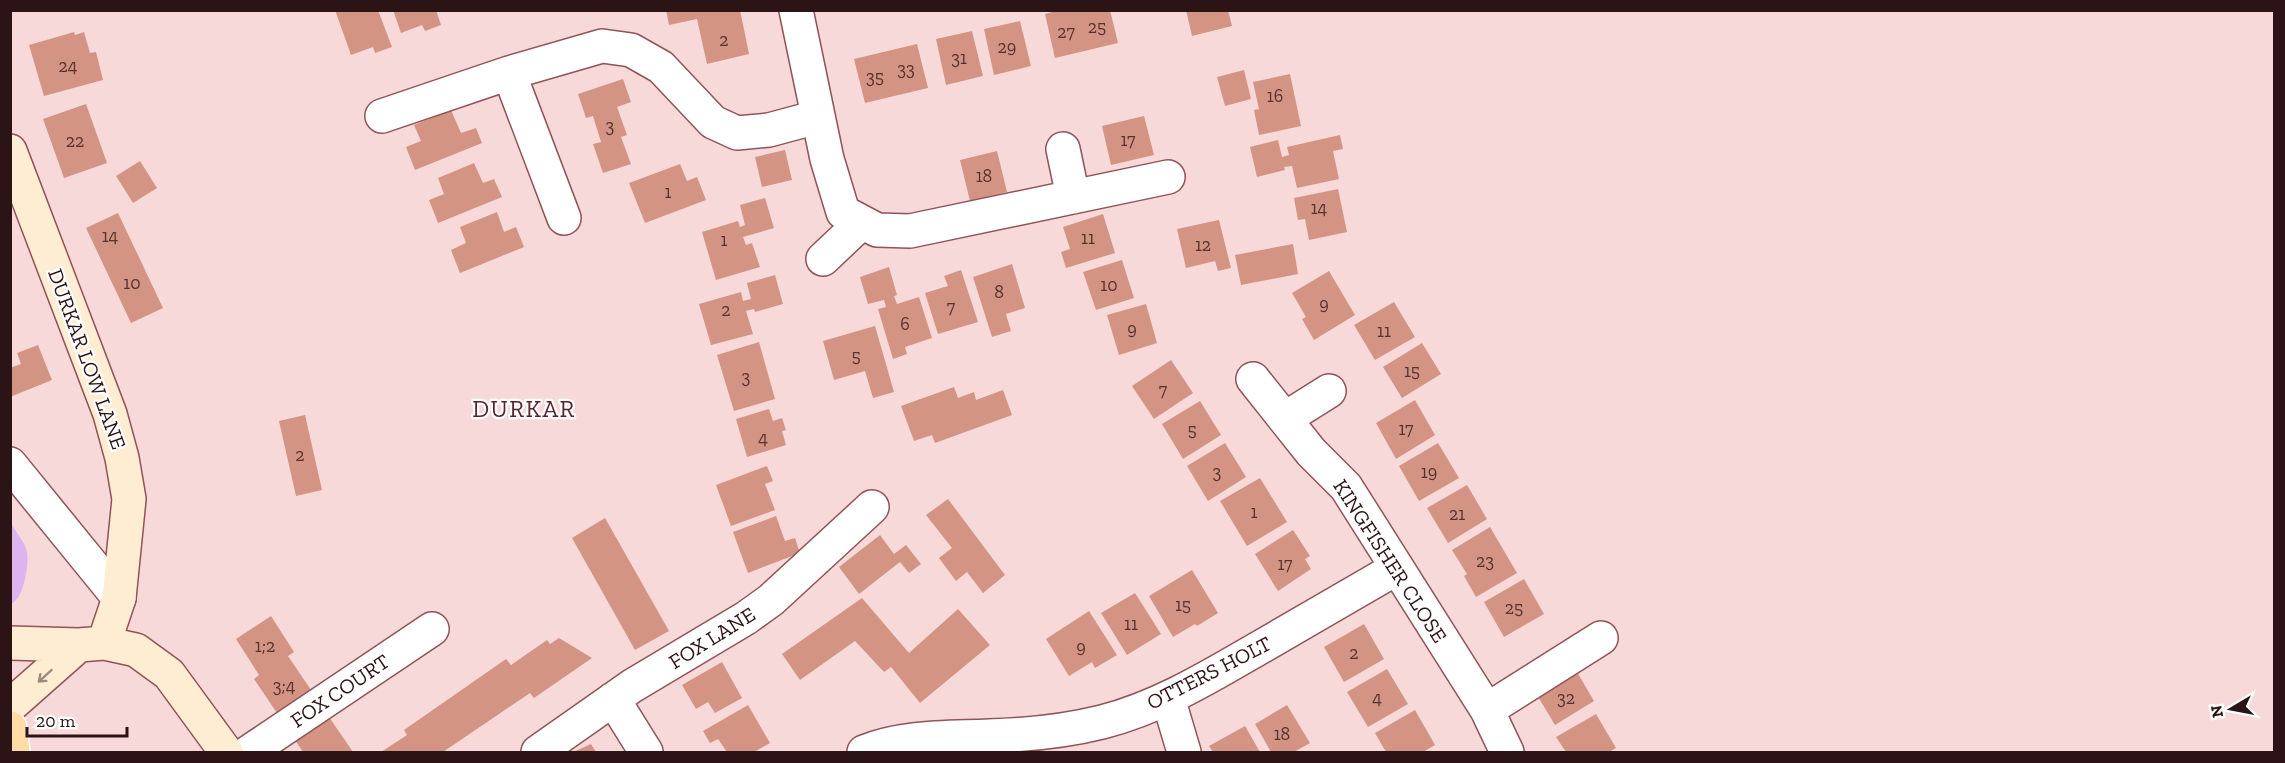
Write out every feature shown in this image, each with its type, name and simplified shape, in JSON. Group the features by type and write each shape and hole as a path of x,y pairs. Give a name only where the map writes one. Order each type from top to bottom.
{"main road":[{"path":"10,728 13,753"}],"street":[{"path":"799,11 817,117 827,159 843,212 861,223 877,230 910,231 1168,177"},
{"path":"382,116 509,73 602,46 632,50 661,67 712,122 737,134 769,130 817,117"},
{"path":"509,73 564,218"},
{"path":"1063,149 1074,197"},
{"name":"DURKAR LOW LANE","path":"10,151 110,414 122,458 129,499 119,598 91,644"},
{"path":"823,259 861,223"},
{"name":"KINGFISHER CLOSE","path":"1253,379 1311,452 1346,487 1487,710 1507,753"},
{"path":"1286,418 1329,391"},
{"path":"10,464 119,598"},
{"name":"FOX LANE","path":"538,753 613,699 746,618 771,600 872,507"},
{"name":"OTTERS HOLT","path":"864,753 882,745 932,738 1048,731 1103,722 1168,698 1209,677 1397,568"},
{"name":"FOX COURT","path":"249,753 432,629"},
{"path":"1487,710 1601,638"},
{"path":"10,643 91,644 136,650 169,674 226,753"},
{"path":"10,706 91,644"},
{"path":"1168,698 1184,753"},
{"path":"613,699 646,753"}],"shaded area":[{"path":"10,522 27,552 22,589 16,601 11,604"}],"building":[{"path":"335,10 378,10 392,47 375,53 373,47 351,55"},
{"path":"393,10 436,10 441,25 425,31 422,25 401,33"},
{"path":"666,10 740,10 749,54 707,64 697,19 669,25"},
{"path":"1059,10 1110,10 1118,43 1055,58 1045,14"},
{"path":"1186,10 1228,10 1232,26 1192,36"},
{"path":"1020,21 1031,66 994,75 984,29"},
{"path":"972,31 983,76 946,85 936,39"},
{"path":"74,32 75,35 84,32 90,53 96,52 103,80 44,96 29,45"},
{"path":"917,44 928,88 865,103 854,59"},
{"path":"1244,70 1251,99 1225,106 1217,77"},
{"path":"1290,74 1301,126 1259,135 1254,110 1259,109 1253,82"},
{"path":"623,79 631,102 617,107 627,135 621,137 631,164 603,173 593,144 601,142 593,116 586,118 578,94"},
{"path":"86,104 107,163 64,178 43,119"},
{"path":"451,110 461,133 476,128 482,143 415,170 406,147 421,141 414,125"},
{"path":"1144,116 1154,155 1111,165 1102,126"},
{"path":"1340,135 1343,149 1333,151 1339,179 1297,188 1292,166 1257,177 1250,147 1278,140 1282,157 1289,155 1287,147"},
{"path":"785,150 792,180 762,187 755,157"},
{"path":"997,151 1007,192 970,201 960,160"},
{"path":"140,161 157,188 133,203 116,176"},
{"path":"474,163 483,183 494,179 502,197 438,223 429,200 444,194 438,178"},
{"path":"680,164 687,181 697,177 706,200 645,223 629,183"},
{"path":"1338,189 1347,232 1309,240 1305,219 1298,220 1294,198"},
{"path":"765,198 774,228 743,237 746,245 752,243 760,267 716,280 702,232 738,221 740,227 745,225 740,205"},
{"path":"497,212 504,232 516,227 524,247 460,273 451,250 466,243 460,227"},
{"path":"118,213 163,308 131,323 86,228"},
{"path":"1103,214 1115,253 1066,268 1061,252 1070,249 1063,227"},
{"path":"1219,220 1231,268 1218,271 1215,261 1186,268 1177,229"},
{"path":"1293,244 1298,274 1241,285 1235,255"},
{"path":"1122,260 1134,298 1096,310 1083,272"},
{"path":"1012,264 1025,308 1006,314 1011,331 992,337 973,277"},
{"path":"889,267 897,295 894,296 897,304 919,297 932,338 905,347 907,354 893,359 878,309 886,307 884,300 868,304 860,277"},
{"path":"961,270 978,322 938,334 925,293 948,286 944,276"},
{"path":"1329,271 1355,315 1314,340 1302,319 1306,317 1292,293"},
{"path":"775,275 783,304 755,312 754,309 746,311 753,334 711,345 699,304 741,292 743,301 751,299 747,283"},
{"path":"1394,302 1415,337 1375,360 1354,325"},
{"path":"1146,304 1157,343 1119,355 1107,315"},
{"path":"875,326 894,392 873,398 865,371 834,380 823,341"},
{"path":"759,342 775,399 734,411 717,355"},
{"path":"1422,343 1441,374 1402,398 1383,367"},
{"path":"38,345 52,380 10,397 10,368 21,364 17,353"},
{"path":"1171,360 1193,393 1154,419 1132,386"},
{"path":"954,387 958,398 974,392 976,400 1003,390 1012,415 935,443 932,435 914,441 901,406"},
{"path":"1415,400 1435,435 1396,459 1376,423"},
{"path":"1200,401 1221,435 1183,459 1162,424"},
{"path":"769,409 773,421 782,418 786,430 782,431 786,445 747,457 736,419"},
{"path":"305,415 322,490 296,496 279,421"},
{"path":"1225,443 1246,477 1208,501 1187,466"},
{"path":"1438,443 1459,478 1419,501 1399,466"},
{"path":"767,466 773,481 765,484 775,510 731,526 716,485"},
{"path":"1260,478 1287,522 1247,546 1220,501"},
{"path":"1467,485 1487,519 1448,543 1427,508"},
{"path":"948,499 1005,575 983,593 967,572 956,581 939,558 952,548 926,515"},
{"path":"776,516 785,541 795,538 800,553 748,573 733,532"},
{"path":"605,518 669,631 635,650 572,538"},
{"path":"1490,527 1517,573 1476,597 1464,576 1467,574 1452,550"},
{"path":"1293,530 1310,556 1305,559 1311,569 1278,591 1255,554"},
{"path":"880,535 894,554 906,545 921,564 909,573 900,562 859,594 839,567"},
{"path":"1192,570 1218,613 1173,637 1149,596"},
{"path":"1524,579 1544,614 1504,637 1484,602"},
{"path":"1135,593 1161,634 1127,655 1101,613"},
{"path":"862,598 909,653 958,609 990,645 920,703 891,667 884,672 855,641 800,680 782,654"},
{"path":"1089,611 1117,655 1095,668 1092,662 1069,676 1046,639"},
{"path":"271,616 294,652 288,656 313,693 279,716 254,679 259,675 236,639"},
{"path":"1364,624 1384,659 1344,682 1324,647"},
{"path":"559,638 592,658 534,698 530,693 443,752 381,752 407,735 404,730 506,659 511,665 547,640 550,644"},
{"path":"722,662 742,698 715,713 708,702 696,709 682,685"},
{"path":"1387,669 1408,704 1368,727 1347,692"},
{"path":"1577,672 1594,701 1555,725 1537,695"},
{"path":"748,705 770,743 754,752 727,752 718,739 710,743 703,731"},
{"path":"1287,705 1310,743 1294,752 1271,752 1255,724"},
{"path":"1415,710 1435,745 1423,752 1386,752 1375,733"},
{"path":"1596,714 1616,748 1609,752 1566,752 1556,737"},
{"path":"329,717 353,752 303,752 295,740"},
{"path":"1245,726 1260,752 1213,752 1209,746"},
{"path":"591,744 596,752 573,752"}],"district":[{"name":"DURKAR","path":"524,409"}]}
